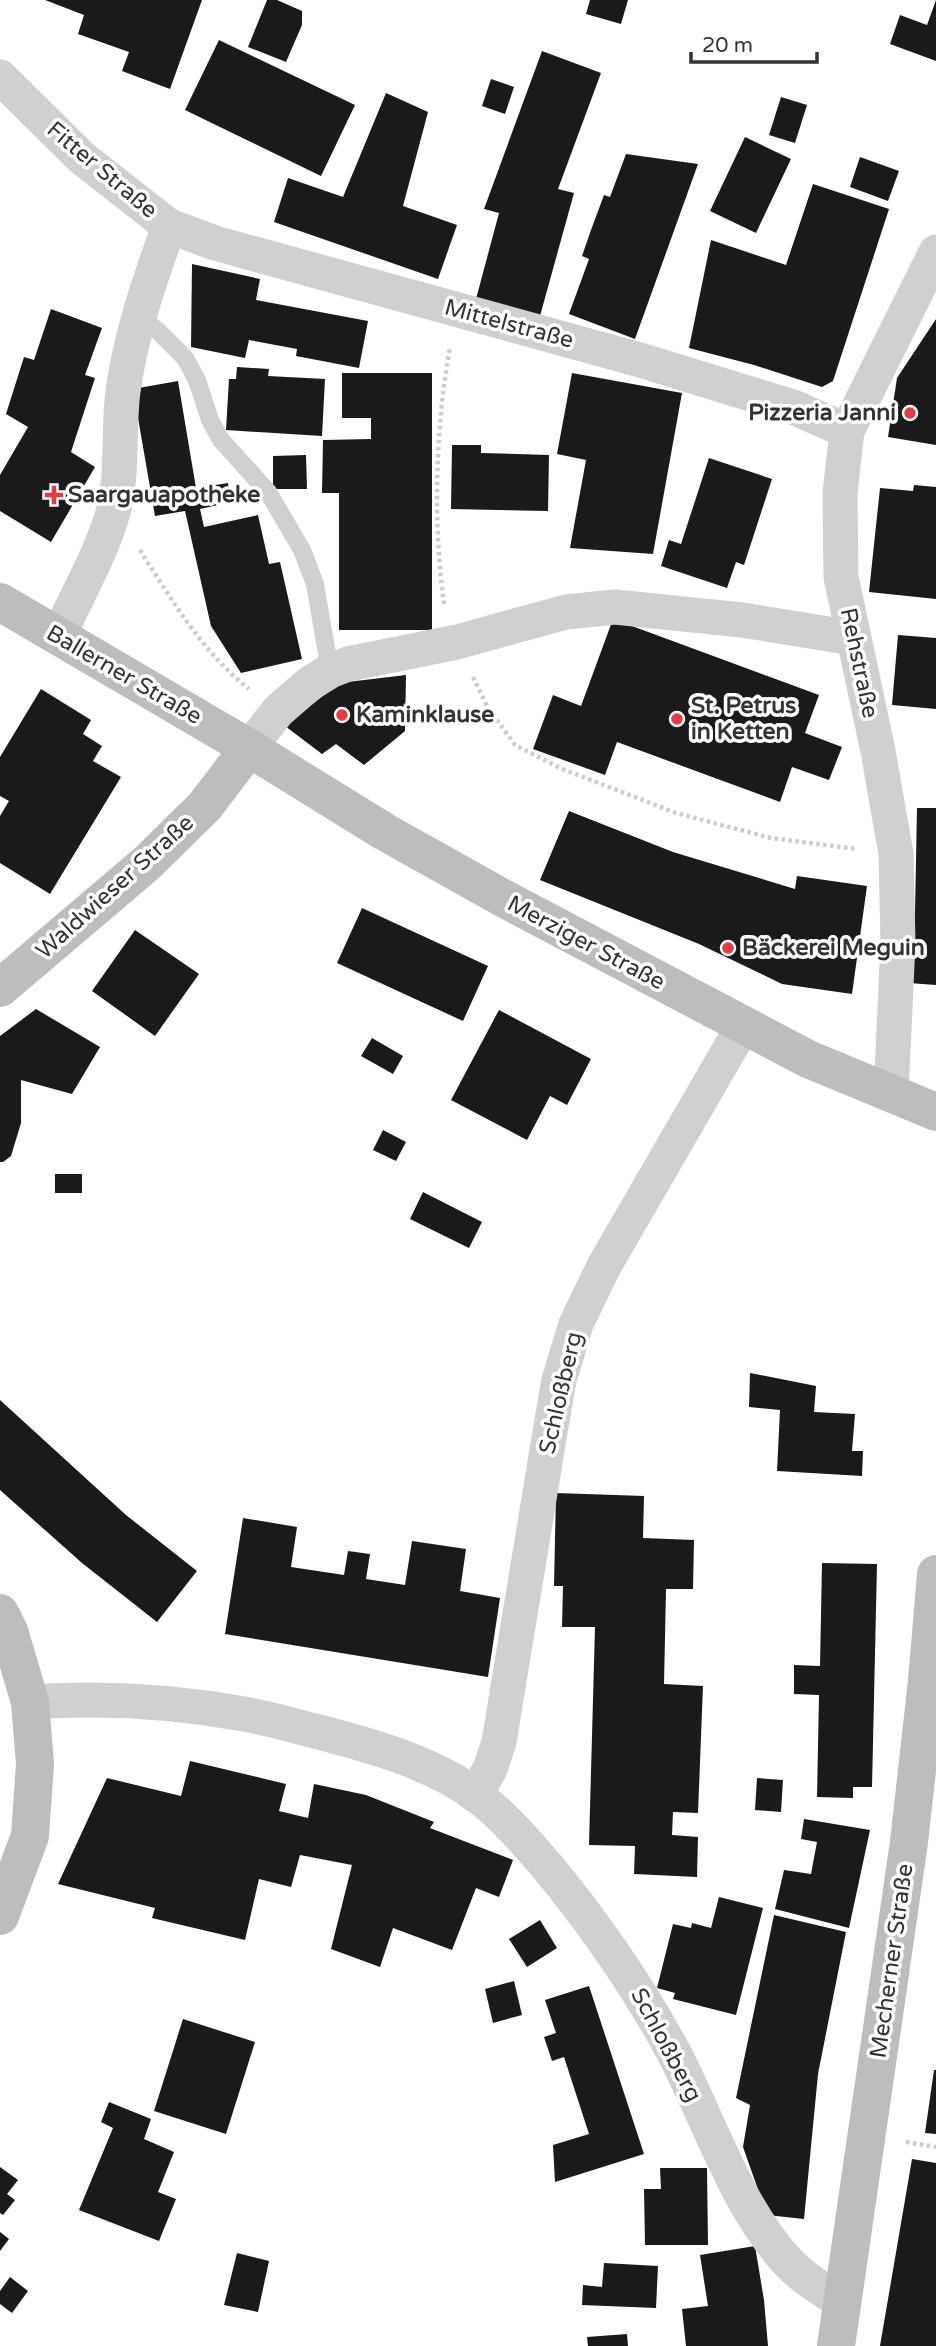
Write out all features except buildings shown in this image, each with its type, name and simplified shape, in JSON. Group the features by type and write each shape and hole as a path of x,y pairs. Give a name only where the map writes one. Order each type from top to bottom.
{"main road":[{"name":"Ballerner Straße","path":"0,602 249,748"},
{"name":"Waldwieser Straße","path":"0,988 147,863 205,806 249,748"},
{"name":"Merziger Straße","path":"249,748 385,832 743,1026 808,1059 936,1112"},
{"name":"Mecherner Straße","path":"836,2346 909,1842 936,1574"},
{"path":"0,1613 9,1631 30,1702 35,1764 30,1836 0,1916"}],"street":[{"name":"Fitter Straße","path":"0,77 82,158 169,226 138,316 123,392 114,508 102,542 58,637"},
{"name":"Mittelstraße","path":"169,226 215,243 640,360 793,407 847,431"},
{"name":"Rehstraße","path":"891,1094 898,943 896,854 878,751 841,577 840,494 847,431 936,252"},
{"path":"249,748 278,711 309,684 330,671 348,664 457,642 566,612 615,607 742,620 853,638"},
{"name":"Schloßberg","path":"475,1795 490,1769 499,1742 559,1380 576,1324 604,1266 743,1026"},
{"name":"Schloßberg","path":"30,1702 85,1698 151,1701 245,1714 364,1744 439,1773 475,1795 512,1826 564,1887 621,1963 673,2051 751,2213 788,2262 809,2281 842,2302"}],"lane":[{"path":"138,316 158,331 185,358 197,380 210,420 220,440 268,492 302,550 315,584 330,671"}],"path":[{"path":"457,310 445,376 437,486 442,587 447,620 457,642 487,706 515,744 560,768 676,813 771,838 896,854"},
{"path":"114,508 205,646 232,676 278,711"}],"place":[{"name":"Pizzeria Janni","path":"910,413"},
{"name":"Saargauapotheke","path":"54,495"},
{"name":"Kaminklause","path":"342,715"},
{"name":"St. Petrus in Ketten","path":"677,719"},
{"name":"Bäckerei Meguin","path":"728,948"}]}
